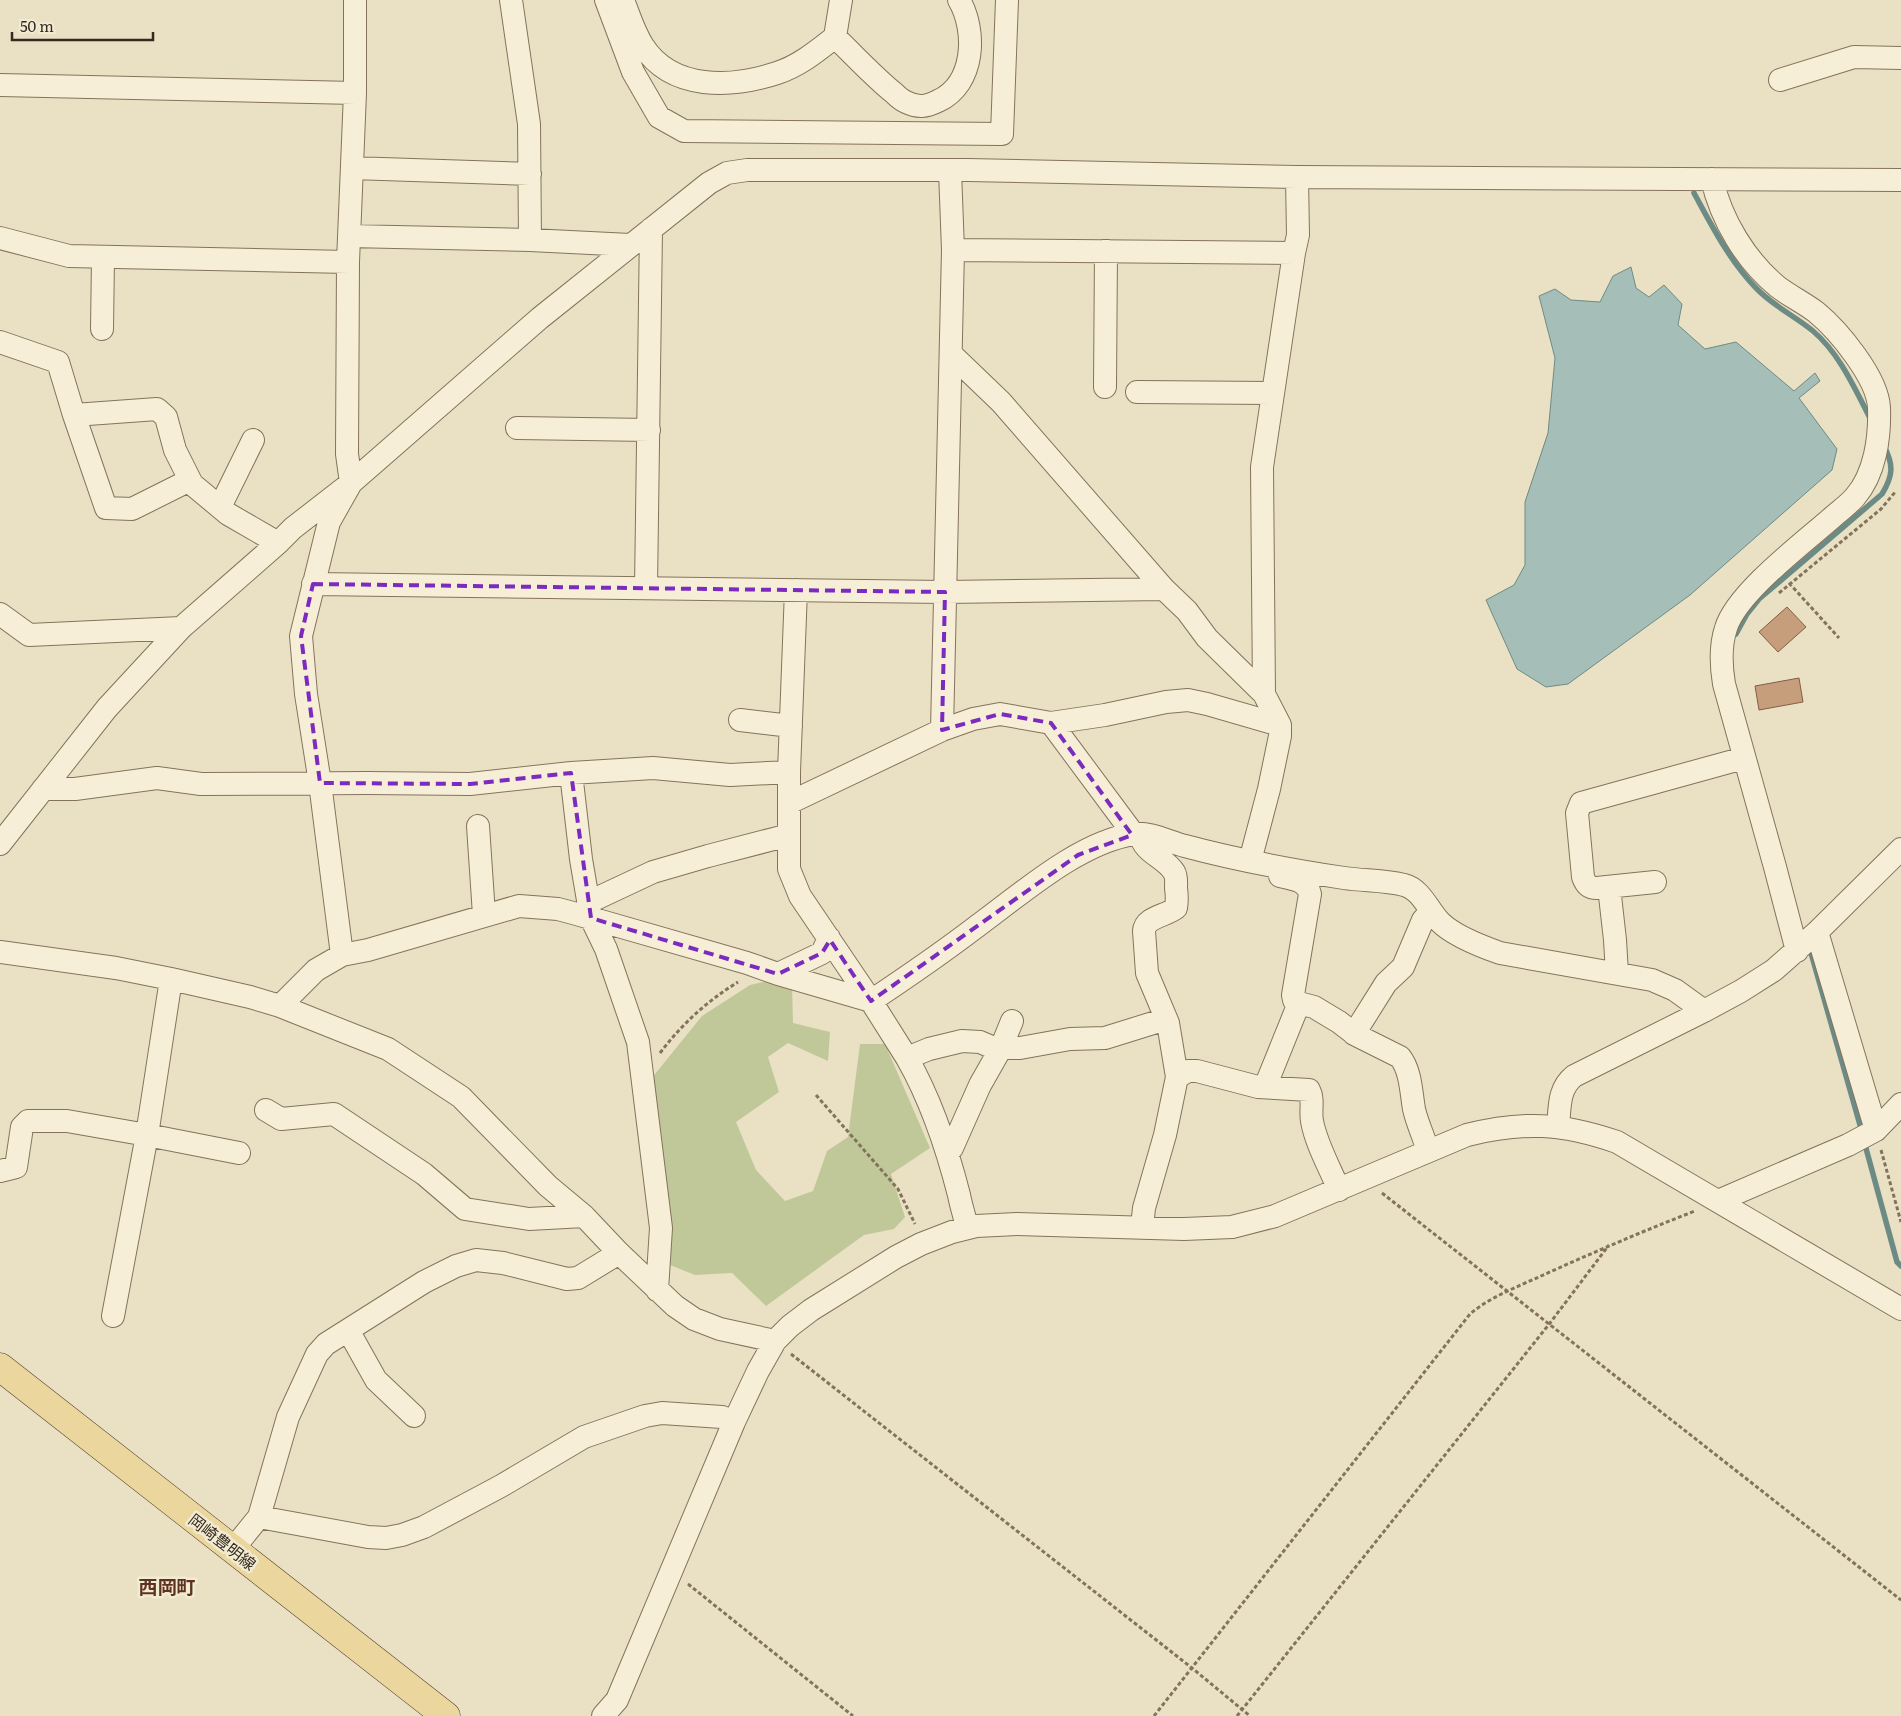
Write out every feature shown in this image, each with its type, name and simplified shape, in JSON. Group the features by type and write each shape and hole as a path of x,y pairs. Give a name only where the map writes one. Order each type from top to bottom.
{"main road":[{"name":"岡崎豊明線","path":"0,1367 446,1716"}],"street":[{"path":"342,955 320,783 306,694 302,636 328,522 351,483 347,454 348,262 355,93 355,0"},
{"path":"510,0 529,124 530,240"},
{"path":"606,0 633,72 659,117 684,131 1002,134 1007,0"},
{"path":"623,0 642,45 656,62 670,73 705,83 743,81 778,73 807,59 836,37 841,0"},
{"path":"836,37 885,86 905,102 925,107 945,98 956,87 965,72 970,54 970,34 965,10 959,0"},
{"path":"1780,80 1854,57 1901,58"},
{"path":"0,84 355,93"},
{"path":"352,168 530,174"},
{"path":"0,844 107,708 181,628 293,528 351,483 540,318 709,182 727,173 747,170 796,169 1297,178 1901,180"},
{"path":"942,730 953,250 950,171"},
{"path":"1264,694 1262,467 1298,235 1297,178"},
{"path":"1712,179 1716,200 1735,236 1751,259 1778,286 1816,312 1842,338 1870,377 1879,406 1878,440 1870,472 1855,497 1752,588 1726,626 1722,655 1723,680 1776,867 1797,951"},
{"path":"646,588 651,229"},
{"path":"349,236 530,240 630,245"},
{"path":"0,240 69,256 348,262"},
{"path":"953,250 1294,253"},
{"path":"1105,387 1106,250"},
{"path":"102,329 104,257"},
{"path":"0,342 58,362 74,416 106,508 132,509 190,480"},
{"path":"951,354 1001,402 1164,589 1187,611 1207,638 1264,694 1280,725 1280,736 1254,861 1259,869 1264,872 1305,884 1310,894 1293,996 1294,1000 1298,1003 1314,1007 1340,1022 1354,1034 1394,1053 1405,1063 1415,1112 1428,1151"},
{"path":"1137,392 1272,393"},
{"path":"74,416 157,410 166,417 175,450 192,484 220,507 278,543"},
{"path":"517,428 648,430"},
{"path":"220,507 252,440"},
{"path":"313,584 945,592 1164,589"},
{"path":"796,590 788,772 789,869 800,896 871,1001 920,1082 947,1154 968,1228"},
{"path":"0,614 29,635 181,628"},
{"path":"789,803 942,730 973,719 1000,714 1051,723 1105,715 1166,702 1188,700 1280,725"},
{"path":"740,720 791,726"},
{"path":"1051,723 1129,828 1145,846 1169,866 1176,877 1176,908 1148,922 1144,926 1147,973 1166,1019 1172,1042 1177,1077 1165,1135 1144,1208 1142,1228"},
{"path":"1655,882 1591,888 1586,884 1583,877 1577,813 1581,803 1744,758"},
{"path":"43,788 75,789 157,778 201,784 470,784 653,768 730,775 788,772"},
{"path":"571,774 590,910 606,949 638,1042 661,1228 657,1290"},
{"path":"478,826 484,915"},
{"path":"280,1006 316,970 342,955 368,950 519,906 590,910 768,970 871,1001 920,969 1037,881 1078,855 1111,841 1136,834 1254,861 1346,878 1405,885 1416,891 1441,924 1476,944 1500,953 1652,980 1675,990 1704,1011"},
{"path":"590,910 653,872 789,835"},
{"path":"1558,1126 1561,1094 1567,1081 1704,1011 1774,970 1817,932 1901,849"},
{"path":"1609,887 1617,973"},
{"path":"1354,1034 1386,983 1403,967 1423,920 1431,911"},
{"path":"1817,932 1873,1132"},
{"path":"768,970 822,952 829,938"},
{"path":"0,952 116,968 171,978 280,1006 388,1049 461,1097 548,1186 584,1216 619,1253 675,1306 694,1319 720,1329 775,1341"},
{"path":"113,1316 147,1135 171,978"},
{"path":"1265,1087 1298,1003"},
{"path":"907,1058 929,1049 962,1041 980,1042 994,1048 1020,1048 1070,1039 1105,1038 1166,1019"},
{"path":"947,1154 952,1148 980,1085 1001,1048 1012,1021"},
{"path":"1177,1077 1188,1071 1197,1071 1265,1087 1309,1090 1311,1094 1312,1120 1340,1190"},
{"path":"1718,1202 1848,1145 1873,1132 1901,1104"},
{"path":"266,1110 281,1119 334,1114 424,1174 466,1209 529,1219 584,1216"},
{"path":"0,1171 16,1167 22,1126 28,1120 67,1121 239,1154"},
{"path":"603,1716 617,1700 734,1422 758,1371 775,1341 790,1326 812,1310 896,1257 952,1232 968,1228 1017,1224 1184,1229 1232,1227 1275,1216 1467,1135 1494,1128 1523,1125 1558,1126 1591,1133 1617,1142 1901,1309"},
{"path":"233,1548 260,1517 288,1418 317,1354 326,1344 424,1282 456,1266 476,1260 503,1263 567,1279 578,1278 619,1253"},
{"path":"348,1330 376,1380 414,1416"},
{"path":"260,1517 368,1537 386,1538 402,1535 424,1528 493,1491 584,1437 645,1416 662,1413 722,1418 734,1422"}],"path":[{"path":"1778,594 1881,509 1896,491"},
{"path":"1787,581 1839,638"},
{"path":"642,1070 653,1062 694,1014 719,994 750,975 768,970"},
{"path":"816,1094 898,1189 924,1243"},
{"path":"1873,1132 1901,1222"},
{"path":"1371,1176 1378,1190 1901,1600"},
{"path":"1154,1716 1470,1314 1507,1292 1610,1245 1718,1202"},
{"path":"1237,1716 1610,1245"},
{"path":"775,1341 1192,1668 1250,1716"},
{"path":"672,1571 853,1716"}],"highlighted area":[{"path":"313,584 945,592 942,730 1000,714 1051,723 1132,835 1078,855 871,1001 830,940 822,953 778,974 591,918 571,773 470,784 320,783 301,636"}],"green space":[{"path":"776,979 792,984 793,1023 830,1032 828,1061 788,1043 768,1057 779,1092 736,1122 756,1170 785,1201 813,1191 827,1151 848,1137 860,1044 885,1044 930,1148 891,1174 905,1217 894,1229 864,1235 766,1306 732,1273 695,1275 665,1263 651,1079 702,1016 750,985"}],"water":[{"path":"1631,267 1636,288 1649,297 1664,285 1682,304 1678,325 1705,349 1736,342 1794,391 1815,373 1820,381 1799,398 1837,449 1832,470 1690,595 1568,684 1546,687 1517,669 1486,600 1514,585 1525,565 1525,502 1548,433 1555,358 1539,296 1555,289 1571,300 1600,302 1613,276"}],"building":[{"path":"1787,607 1806,627 1778,652 1759,632"},
{"path":"1799,678 1803,702 1759,710 1755,686"}],"waterway":[{"path":"1694,193 1722,242 1746,277 1770,300 1813,331 1831,350 1853,384 1871,420"},
{"path":"1736,634 1747,614 1759,599 1882,494 1891,470 1884,446"},
{"path":"1811,953 1862,1132"},
{"path":"1864,1141 1897,1262 1901,1266"}],"district":[{"name":"西岡町","path":"167,1586"}]}
